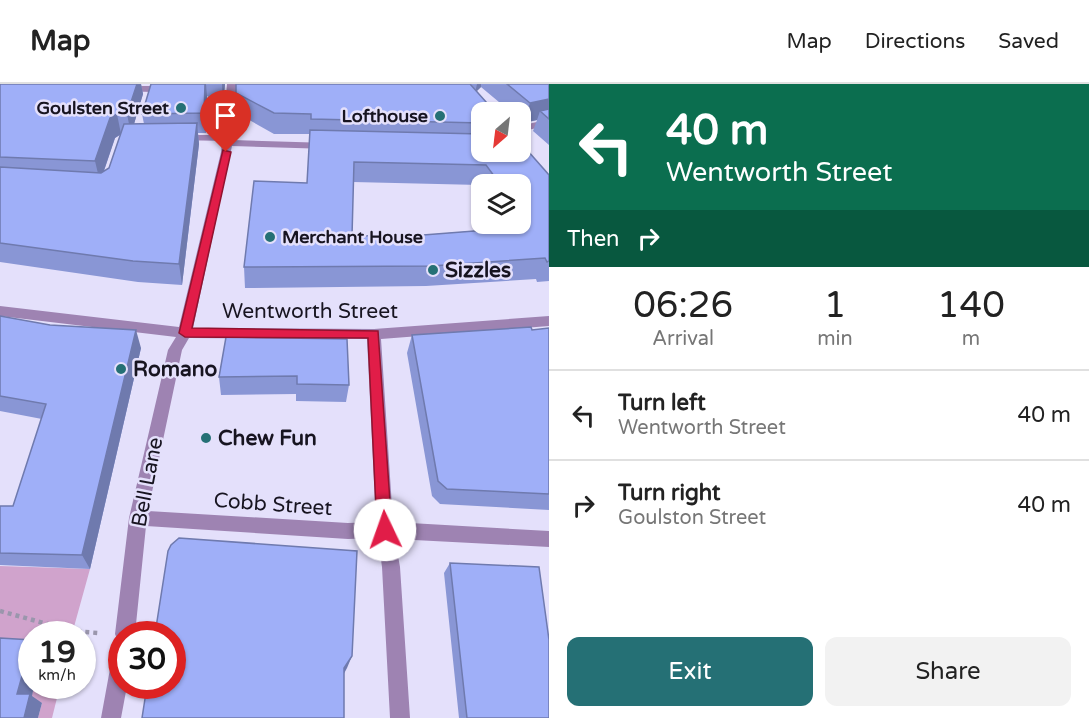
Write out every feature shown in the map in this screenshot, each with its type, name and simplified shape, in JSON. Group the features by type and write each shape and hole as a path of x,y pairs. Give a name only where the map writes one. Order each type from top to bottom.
{"street":[{"name":"Bell Lane","path":"127,621 138,518 175,350 185,333 227,140 232,84"},
{"path":"108,88 151,91"},
{"path":"531,126 549,122"},
{"path":"167,138 343,146"},
{"name":"Wentworth Street","path":"0,311 185,333 374,334 549,321"},
{"path":"374,334 385,530 391,567 400,718"},
{"name":"Cobb Street","path":"138,518 348,531 385,530 549,538"},
{"path":"111,718 114,699"}],"path":[{"path":"0,611 73,631 108,633"}],"shaded area":[{"path":"0,566 90,569 76,621 18,621 18,649 0,648"},
{"path":"31,699 57,699 52,718 38,718 42,703 30,702"}],"building":[{"path":"0,84 137,84 127,114 117,114 110,118 95,161 0,157"},
{"path":"151,84 205,84 204,113 142,114"},
{"path":"236,84 470,84 486,102 471,102 471,123 311,119 311,114 274,113 236,93"},
{"path":"507,84 549,84 549,99 529,102"},
{"path":"549,109 549,119 540,111"},
{"path":"197,123 179,264 133,261 0,243 0,167 101,173 109,168 124,124"},
{"path":"310,130 471,134 471,162 531,162 531,155 549,175 549,261 547,262 545,258 431,266 244,267 254,181 307,183","holes":["354,162 486,165 493,174 531,174 531,234 471,234 471,231 352,236"]},
{"path":"0,316 50,325 136,330 82,555 0,553 0,506 13,506 46,404 0,396"},
{"path":"531,327 532,330 549,328 549,494 447,489 438,481 412,335"},
{"path":"226,337 347,339 349,385 297,384 297,376 219,377"},
{"path":"179,538 357,551 352,656 344,668 344,718 142,718 145,699 186,699 186,621 157,621 168,551"},
{"path":"450,563 539,567 549,640 549,718 467,718"},
{"path":"0,638 18,639 17,694 18,699 29,699 24,718 0,718"}],"place":[{"name":"Goulsten Street","path":"181,108"},
{"name":"Lofthouse","path":"440,116"},
{"name":"Merchant House","path":"270,237"},
{"name":"Sizzles","path":"433,270"},
{"name":"Romano","path":"121,369"},
{"name":"Chew Fun","path":"206,438"}],"route":[{"path":"226,152 185,333 374,334 385,530"}]}
